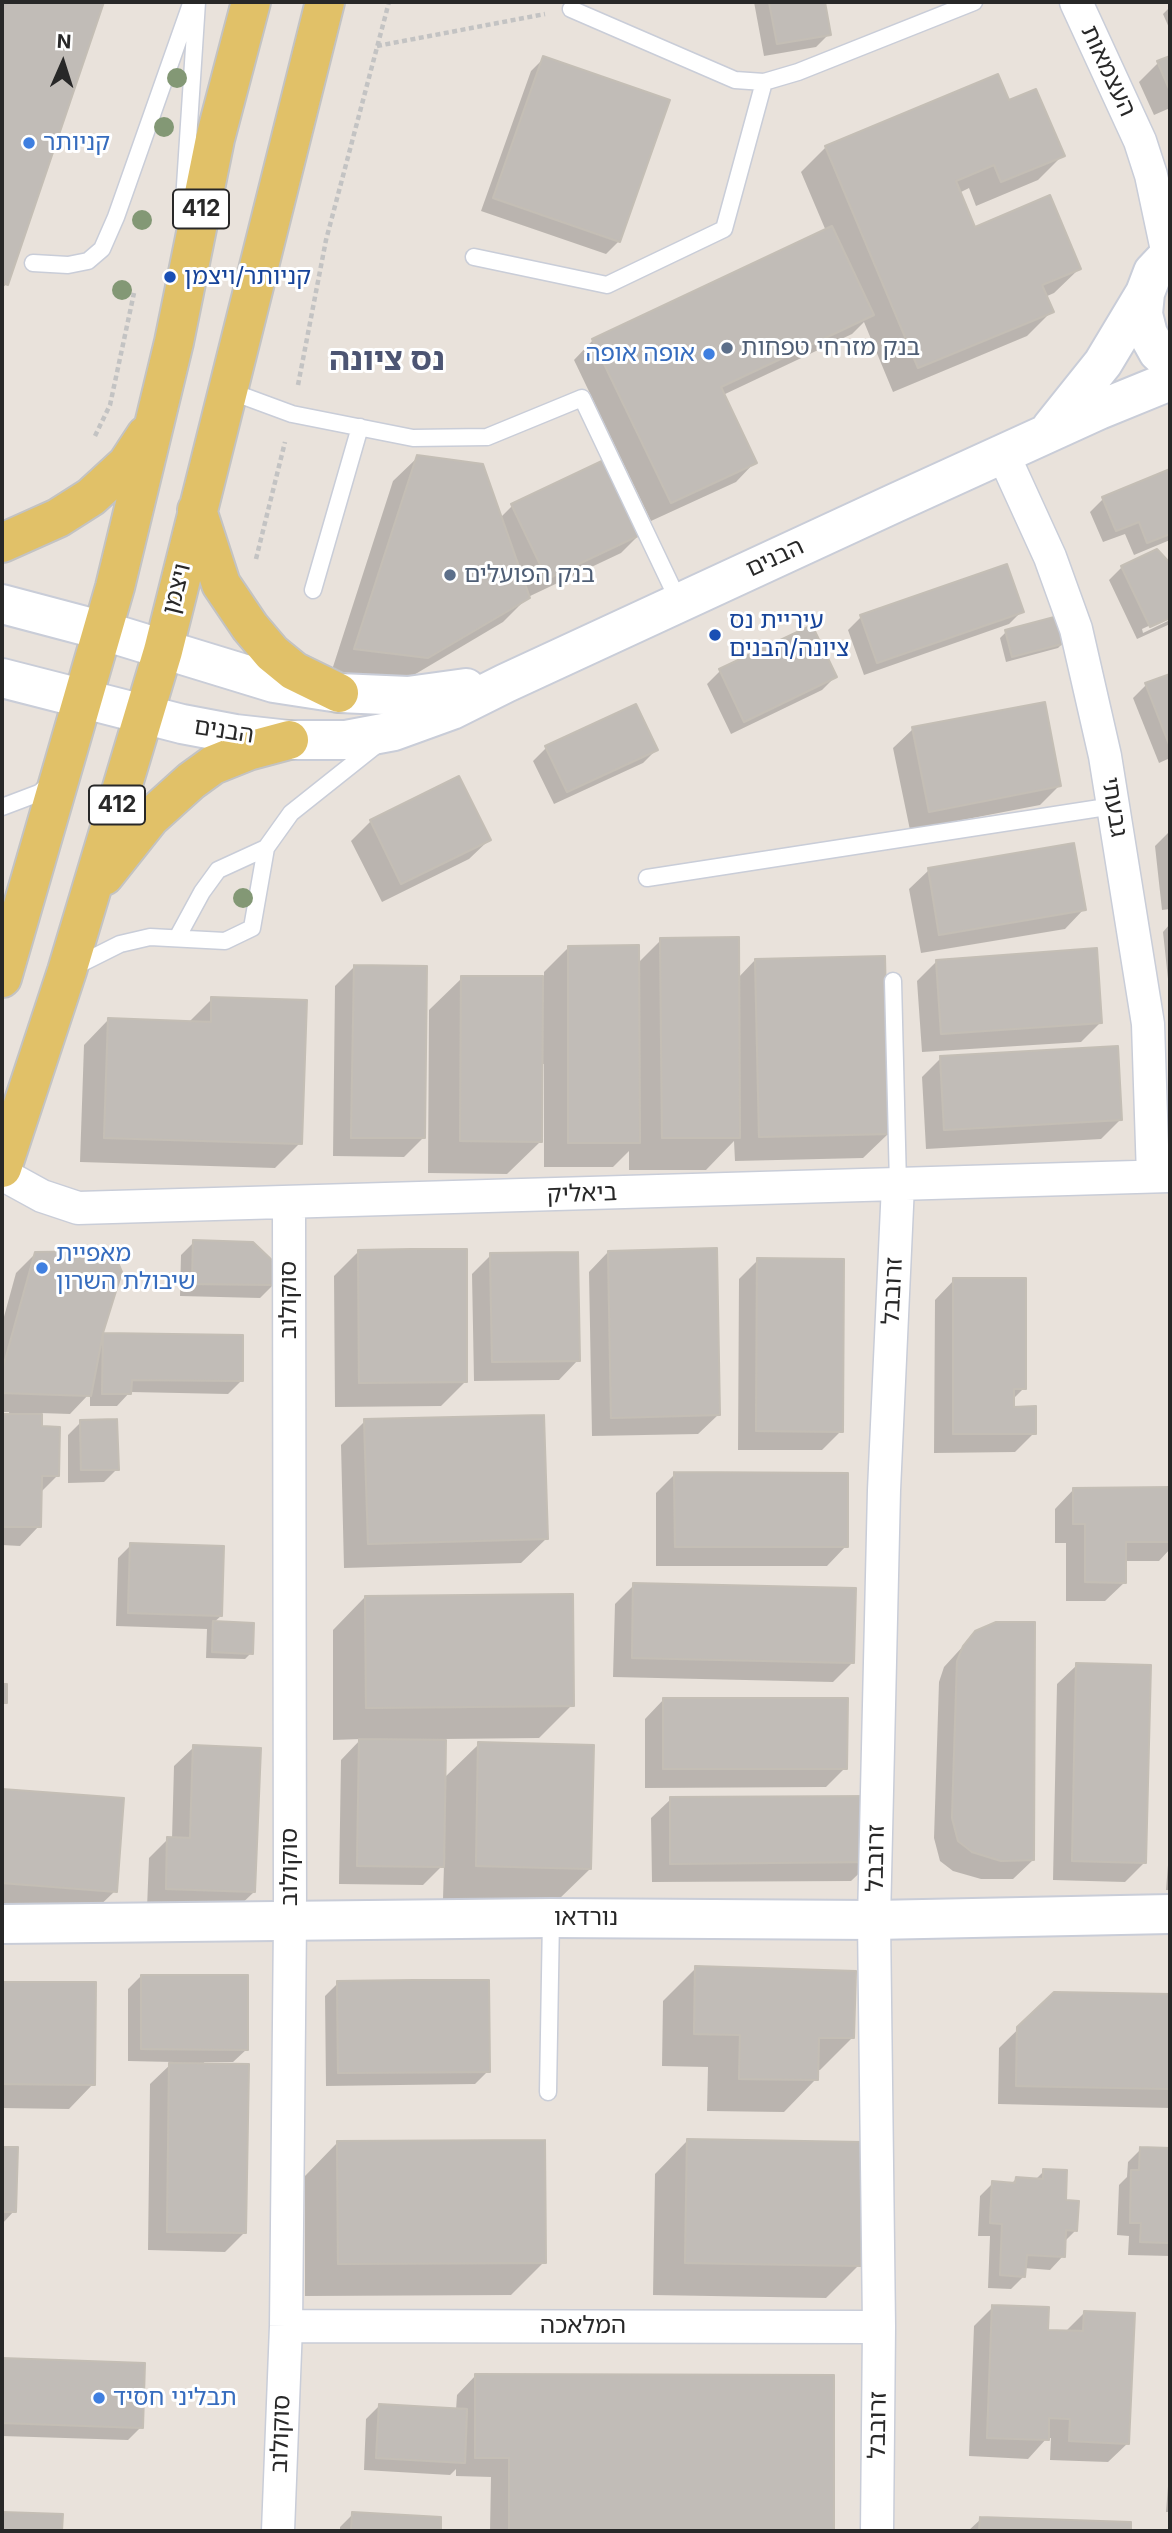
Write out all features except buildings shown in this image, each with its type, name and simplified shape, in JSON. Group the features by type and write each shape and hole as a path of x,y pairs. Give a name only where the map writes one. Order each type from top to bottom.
{"main road":[{"name":"412","path":"2,978 104,631 157,418 215,139 251,2"},
{"name":"ויצמן","path":"2,1168 67,971 163,651 326,2"},
{"path":"2,543 58,518 91,497 127,464 157,418"},
{"path":"197,508 209,553 221,584 239,612 272,653 294,671 340,693"},
{"path":"90,895 134,837 176,793 213,765 248,751 289,740"}],"street":[{"name":"העצמאות","path":"1076,2 1140,141 1151,174 1169,255"},
{"name":"העצמאות","path":"1140,141 1170,188"},
{"name":"הבנים","path":"1045,435 1103,363 1145,293 1153,272 1169,255"},
{"path":"1145,293 1143,314 1148,334 1158,352 1170,363"},
{"name":"הבנים","path":"2,678 143,715 235,734 289,740 346,740 394,731 452,710 679,602 1170,381"},
{"name":"גבעתי","path":"1003,454 1050,557 1076,629 1105,756 1148,1024 1162,1176"},
{"name":"הבנים","path":"2,604 104,631 274,683 340,693 408,696 506,682"},
{"name":"ביאליק","path":"2,1174 43,1196 78,1208 1162,1176"},
{"name":"זרובבל","path":"877,2531 879,2327 874,1920 884,1490 898,1185"},
{"name":"סוקולוב","path":"278,2531 286,2326 290,1920 289,1203"},
{"name":"נורדאו","path":"2,1924 551,1918 874,1920 1170,1914"},
{"name":"המלאכה","path":"286,2326 879,2327"}],"lane":[{"path":"33,263 68,265 88,261 102,249 194,2"},
{"path":"174,342 194,2"},
{"path":"571,9 735,80 764,82 798,72 974,2"},
{"path":"474,257 607,285 724,229 764,82"},
{"path":"227,390 292,414 413,438 487,438 582,398 679,602"},
{"path":"313,590 360,427"},
{"path":"67,971 120,944 150,937 225,941 252,928 265,848 291,813 394,731"},
{"path":"2,807 39,793 62,774"},
{"path":"647,878 1113,806"},
{"path":"177,938 202,892 218,870 265,848"},
{"path":"893,981 898,1185"},
{"path":"548,2092 551,1918"}],"path":[{"path":"239,612 257,557 292,414 326,240 389,2"},
{"path":"377,46 571,9"},
{"path":"90,446 110,405 134,293"}],"place":[{"name":"קניותר","path":"29,143"},
{"name":"קניותר/ויצמן","path":"170,277"},
{"name":"בנק מזרחי טפחות","path":"727,348"},
{"name":"אופה אופה","path":"709,354"},
{"name":"בנק הפועלים","path":"450,575"},
{"name":"עיריית נס ציונה/הבנים","path":"715,635"},
{"name":"מאפיית שיבולת השרון","path":"42,1268"},
{"name":"תבליני חסיד","path":"99,2398"}],"district":[{"name":"נס ציונה","path":"387,360"}]}
